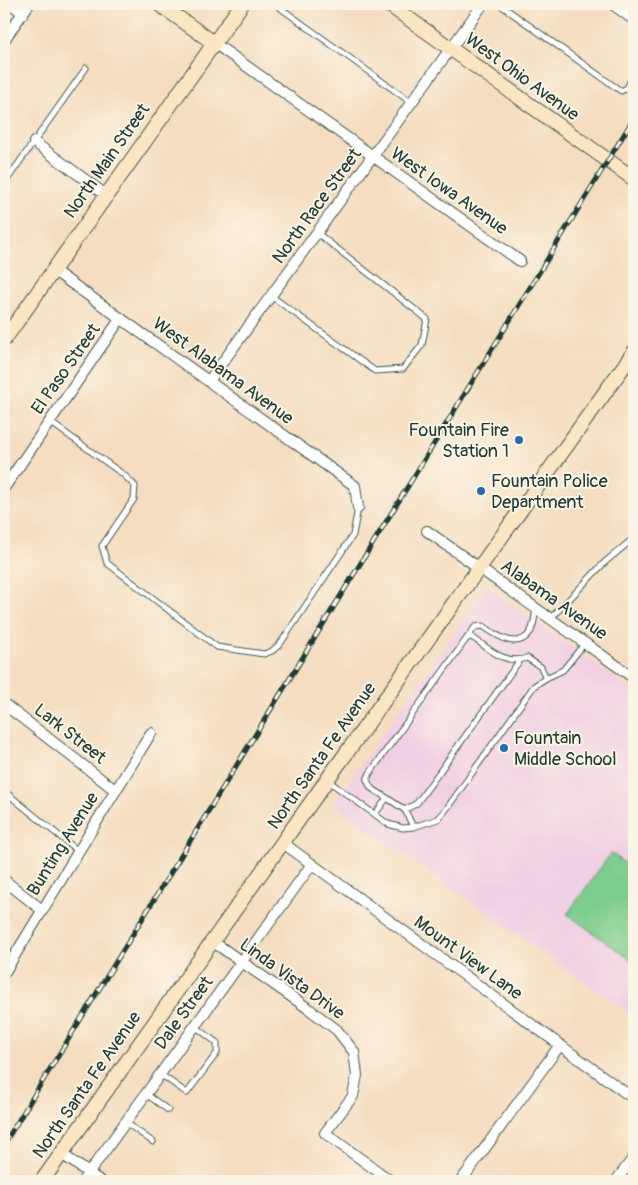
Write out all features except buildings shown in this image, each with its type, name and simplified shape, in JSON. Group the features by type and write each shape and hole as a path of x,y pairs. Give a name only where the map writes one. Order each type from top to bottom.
{"main road":[{"path":"159,4 214,43"},
{"name":"North Main Street","path":"4,340 242,4"},
{"name":"West Ohio Avenue","path":"388,4 634,179"},
{"name":"North Santa Fe Avenue","path":"42,1181 634,352"}],"street":[{"path":"4,40 26,8 11,4"},
{"name":"North Race Street","path":"209,381 483,4"},
{"path":"612,4 633,15"},
{"name":"West Iowa Avenue","path":"214,43 520,261"},
{"path":"34,142 106,195"},
{"name":"West Alabama Avenue","path":"53,270 355,486 358,508"},
{"name":"El Paso Street","path":"4,488 121,318"},
{"name":"Alabama Avenue","path":"427,531 634,678"},
{"name":"Lark Street","path":"4,704 115,790"},
{"name":"Bunting Avenue","path":"4,972 150,733"},
{"name":"Mount View Lane","path":"283,843 634,1099"},
{"name":"Dale Street","path":"86,1177 312,864"},
{"path":"4,880 42,910"},
{"name":"Linda Vista Drive","path":"212,941 337,1030 354,1052 357,1074 353,1096 324,1133 391,1181"},
{"path":"461,1181 560,1045"},
{"path":"62,1154 86,1177 100,1181"},
{"path":"616,1181 634,1157"}],"lane":[{"path":"275,4 412,103"},
{"path":"499,4 621,90 627,88 634,74"},
{"path":"4,184 86,68"},
{"path":"271,296 375,371 403,370 422,345 427,319 317,232"},
{"path":"50,422 124,475 135,486 134,499 102,546 107,563 217,646 264,654 272,651 280,644 353,535 358,508"},
{"path":"551,618 605,562 634,538"},
{"path":"413,827 405,810 371,788 367,780 370,773 475,627 483,626 500,638 512,642 524,638 531,631 536,608"},
{"path":"468,638 472,637 499,656 509,660 527,658 541,667 546,678"},
{"path":"327,780 388,824 403,828 413,827 438,819 445,812 534,686 563,670 586,643"},
{"path":"405,810 417,803 520,660"},
{"path":"4,791 78,851"},
{"path":"375,814 387,798"},
{"path":"160,1074 186,1094 216,1053 217,1042 195,1026"},
{"path":"146,1094 168,1110"},
{"path":"125,1122 153,1142"}],"shaded area":[{"name":"Fountain Middle School","path":"487,587 634,692 634,1017 333,804"}],"green space":[{"path":"611,853 634,870 634,962 567,914"}],"railway":[{"path":"4,1144 634,118"}],"place":[{"name":"Fountain Fire Station 1","path":"519,440"},
{"name":"Fountain Police Department","path":"481,491"},
{"name":"Fountain Middle School","path":"504,748"}]}
